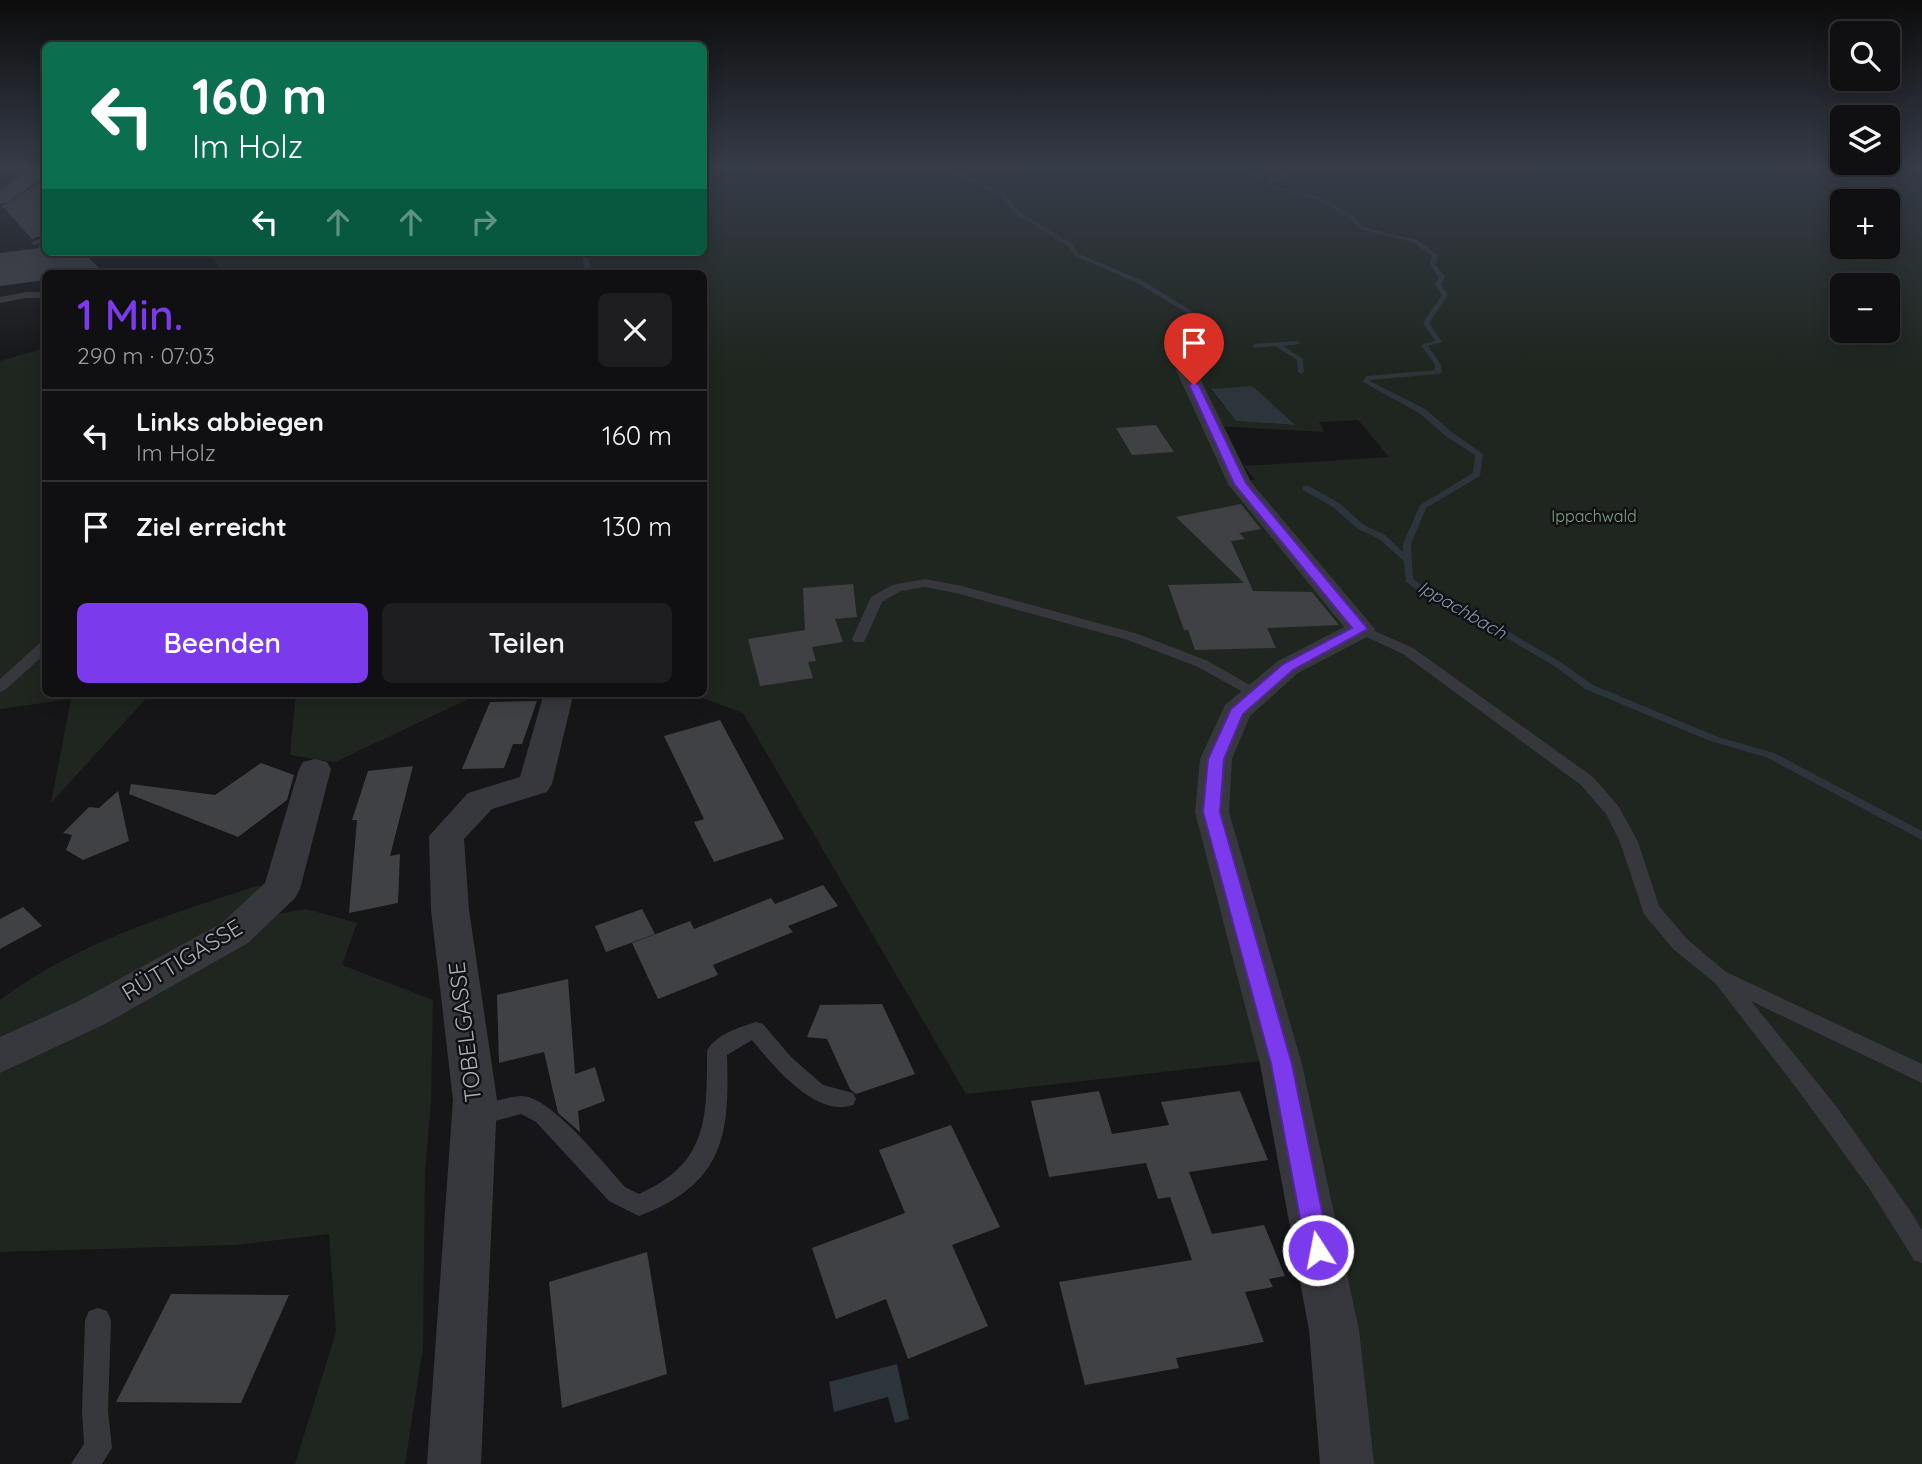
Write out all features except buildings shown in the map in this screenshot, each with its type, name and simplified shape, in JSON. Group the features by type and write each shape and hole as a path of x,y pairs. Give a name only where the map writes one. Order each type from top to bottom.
{"street":[{"path":"1186,370 1240,484 1361,629 1288,667 1236,712 1216,759 1212,812 1281,1064 1334,1330 1348,1464"},
{"name":"TOBELGASSE","path":"454,1464 475,1100 450,910 446,836 480,801 535,784 556,700"},
{"name":"RÜTTIGASSE","path":"0,1056 91,1013 235,933 282,889 315,768"}],"lane":[{"path":"34,243 42,240"},
{"path":"0,300 42,295"},
{"path":"859,639 876,600 897,588 925,583 957,589 1133,637 1203,664 1257,694"},
{"path":"1361,629 1408,651 1587,780 1613,811 1624,832 1651,909 1680,944 1719,977 1798,1074 1901,1214 1922,1252"},
{"path":"0,687 42,649"},
{"path":"1719,977 1922,1074"},
{"path":"474,1118 522,1105 544,1115 617,1194 639,1205 667,1195 691,1176 713,1141 717,1051 736,1038 756,1030 784,1063 817,1092 845,1100"},
{"path":"85,1464 98,1448 95,1411 98,1320"}],"green space":[{"name":"Ippachwald","path":"707,233 1830,233 1830,259 1900,259 1900,233 1922,233 1922,1464 1359,1464 1288,1058 966,1094 743,713 700,697 707,697 707,270 221,270 212,256 707,256","holes":["1252,386 1294,425 1236,421 1211,390","1358,420 1389,457 1244,466 1255,480 1244,481 1213,426 1324,432 1319,422"]},
{"path":"42,349 42,697 147,697 51,803 71,699 0,709 0,361"},
{"path":"296,697 473,697 335,762 290,755"},
{"path":"260,885 278,914 306,909 357,923 342,965 433,1000 431,1102 425,1172 423,1348 405,1464 295,1464 336,1332 329,1234 234,1245 0,1252 0,1000 29,980 92,946 159,919"}],"shaded area":[{"path":"1252,386 1295,425 1236,421 1211,389"},
{"path":"897,1364 909,1419 895,1423 888,1397 834,1412 829,1382"}],"waterway":[{"path":"1051,233 1069,244 1078,255 1141,283 1206,322 1199,345"},
{"name":"Ippachbach","path":"1383,233 1415,241 1435,255 1433,265 1442,277 1438,285 1445,295 1426,323 1439,342 1424,345 1438,365 1439,372 1367,378 1366,382 1422,411 1450,435 1479,454 1477,474 1423,507 1407,544 1409,580 1440,602 1472,614 1559,665 1589,687 1714,739 1770,755 1922,836"},
{"path":"586,256 588,270"},
{"path":"1255,346 1297,343"},
{"path":"1278,346 1300,359 1301,372"},
{"path":"1306,488 1336,505 1361,527 1382,537 1406,559"}],"route":[{"path":"1194,385 1240,484 1361,629 1288,667 1236,712 1216,759 1212,812 1281,1064 1318,1250"}]}
